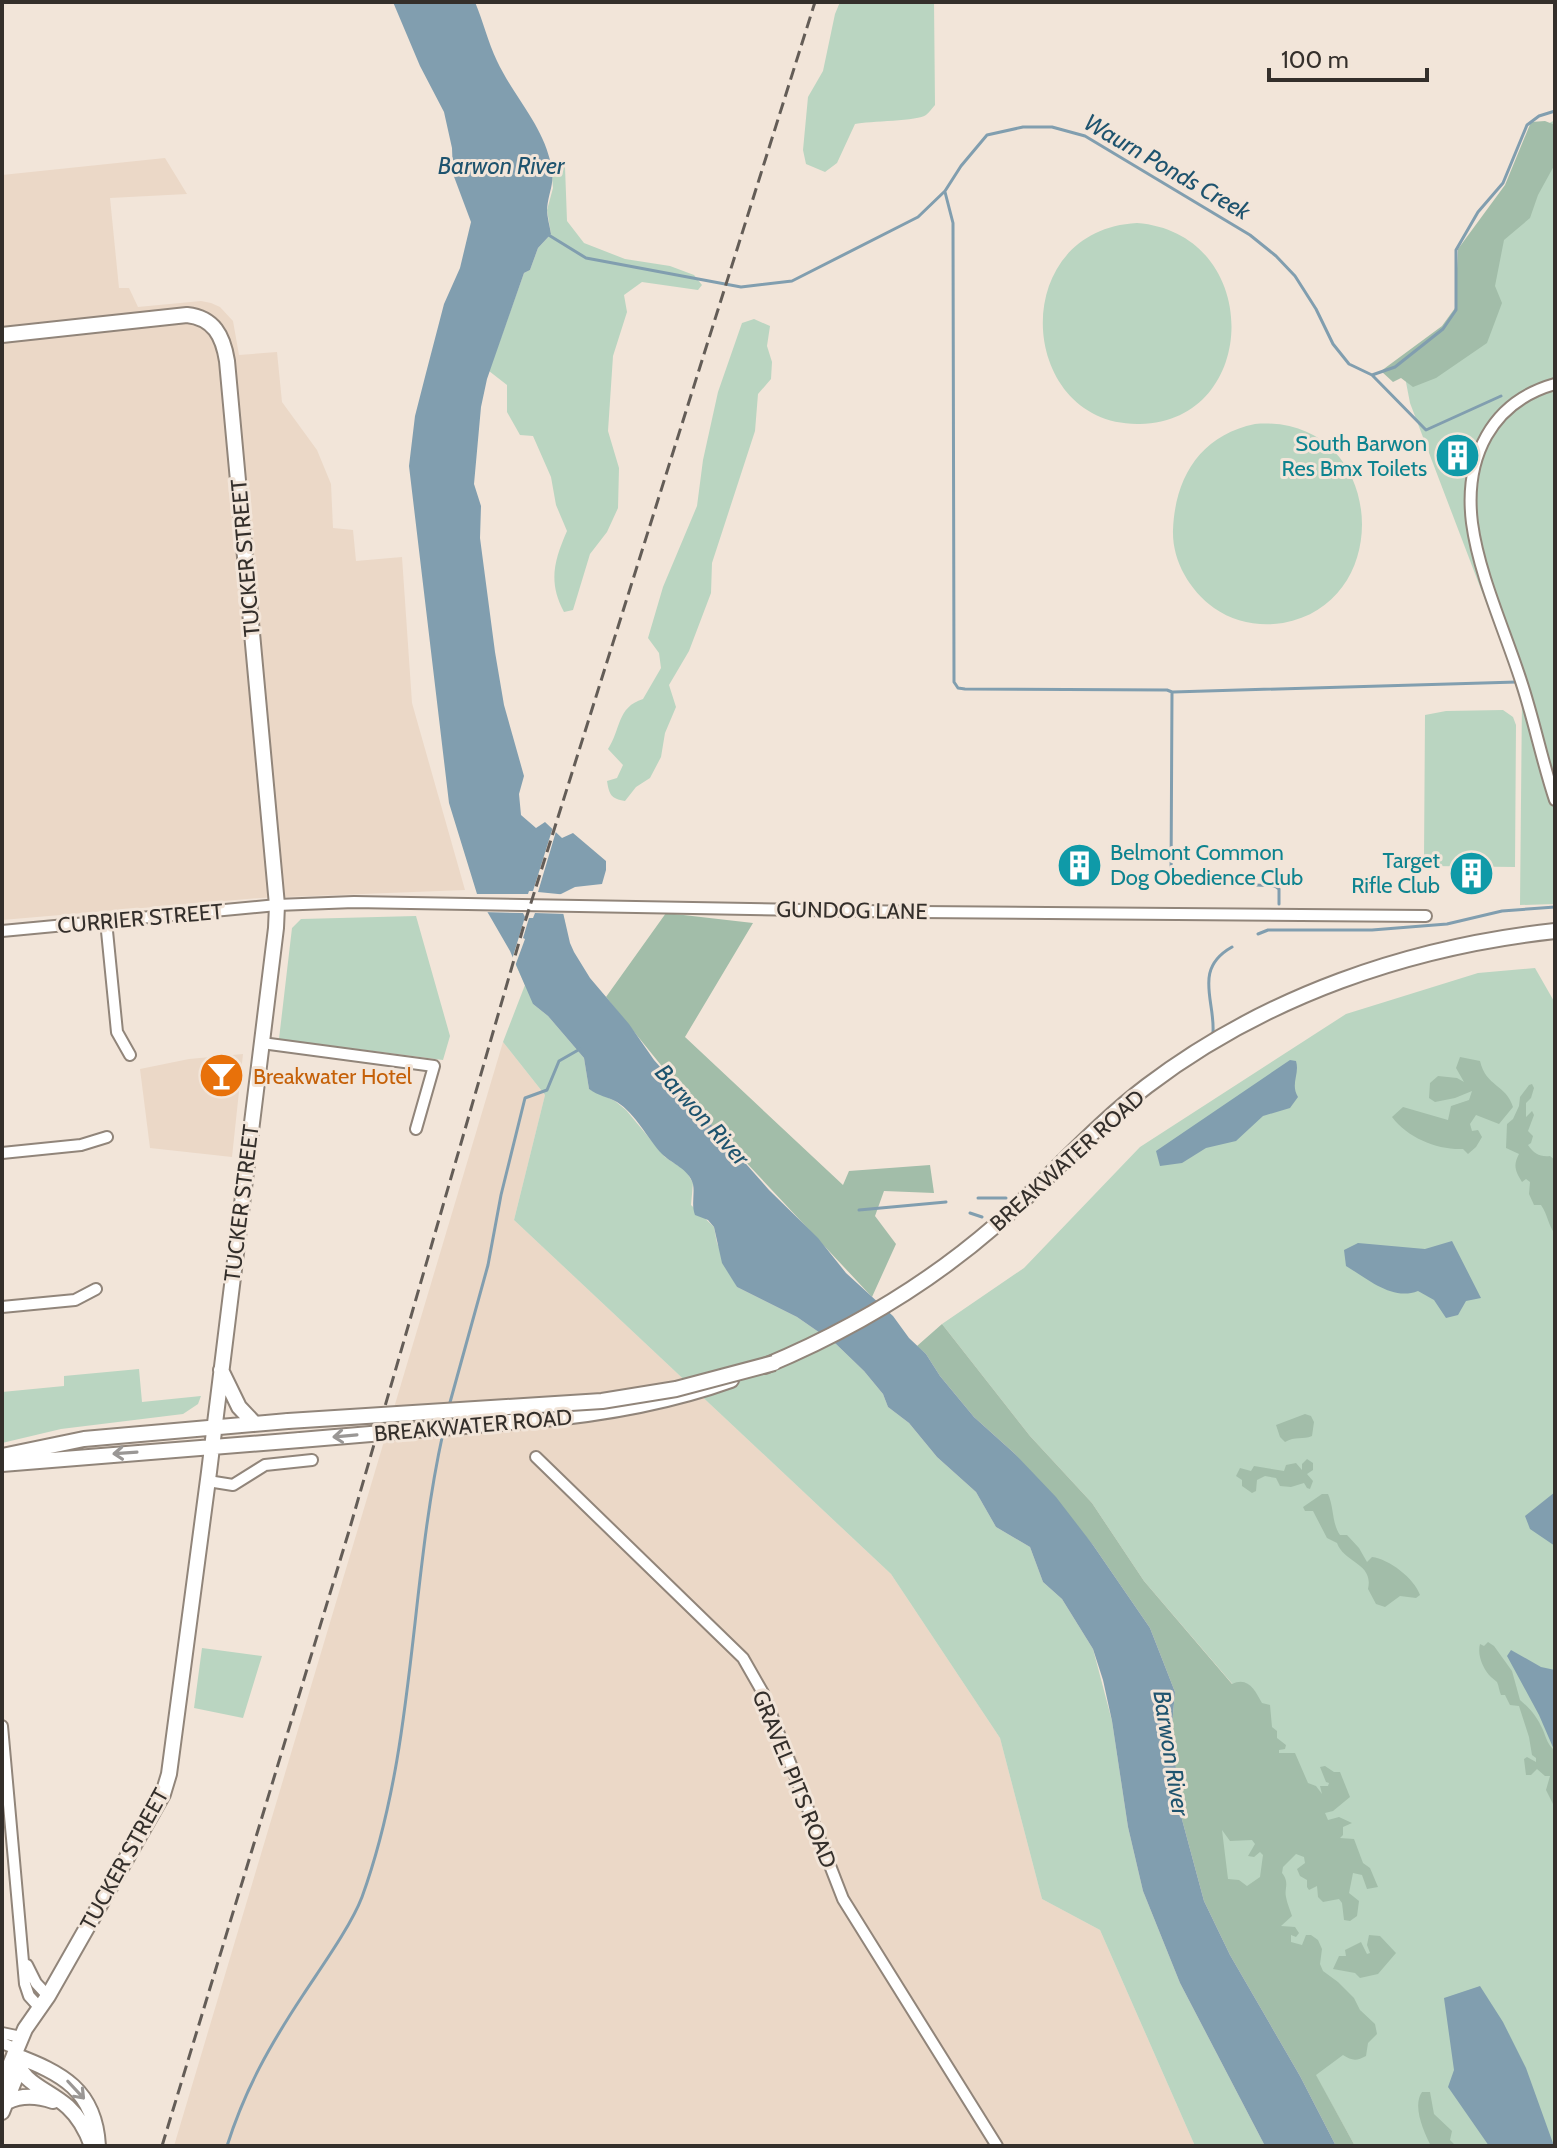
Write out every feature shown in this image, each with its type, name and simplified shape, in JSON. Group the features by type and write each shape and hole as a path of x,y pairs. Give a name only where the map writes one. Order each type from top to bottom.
{"main road":[{"name":"TUCKER STREET","path":"2,335 187,315 205,320 222,338 227,361 277,905 208,1481 166,1786 44,2003 20,2053 4,2107"},
{"name":"BREAKWATER ROAD","path":"2,1464 583,1416 628,1409 703,1390 774,1363 853,1325 932,1275 999,1223 1122,1106 1178,1064 1241,1027 1317,990 1392,962 1506,936 1555,931"},
{"name":"BREAKWATER ROAD","path":"2,1456 84,1439 288,1421 602,1401 676,1389 774,1363"},
{"path":"221,1370 239,1407 255,1424"},
{"path":"2,2084 20,2053"},
{"path":"20,2053 27,2080 71,2110 92,2146"},
{"path":"20,2053 64,2078 80,2093 95,2120 98,2146"},
{"path":"4,2107 18,2097 42,2097 71,2110"}],"street":[{"path":"1555,384 1534,390 1497,417 1475,465 1471,494 1472,522 1479,555 1527,699 1555,800"},
{"name":"GUNDOG LANE","path":"277,905 354,902 571,904 918,912 1426,916"},
{"name":"CURRIER STREET","path":"2,931 277,905"},
{"path":"106,921 117,1032 130,1055"},
{"path":"262,1043 434,1066 416,1129"},
{"path":"2,1153 81,1145 107,1137"},
{"path":"2,1307 75,1300 96,1289"},
{"name":"GRAVEL PITS ROAD","path":"536,1457 743,1658 763,1693 843,1899 997,2146"},
{"path":"208,1481 233,1485 265,1465 312,1460"},
{"path":"2,1726 25,1960 44,2003"},
{"path":"2,2033 20,2053"},
{"path":"2,2043 20,2053"}],"shaded area":[{"path":"165,158 187,194 110,198 119,288 129,288 138,307 201,301 211,303 220,307 233,321 239,355 277,352 282,402 317,450 331,484 333,528 353,530 356,561 402,557 412,703 465,890 260,898 2,920 2,175"},
{"path":"503,1042 545,1095 514,1220 891,1574 1000,1738 1042,1899 1100,1930 1195,2146 174,2146"},
{"path":"243,1054 232,1157 150,1148 140,1069 189,1059"}],"green space":[{"path":"840,2 934,2 935,105 922,117 855,124 837,163 825,172 806,164 803,150 808,97 823,71"},
{"path":"1555,120 1555,904 1520,905 1522,697 1410,403 1405,377 1449,336 1540,128"},
{"path":"1545,121 1555,125 1555,164 1538,195 1530,218 1504,240 1495,286 1502,303 1487,343 1436,378 1413,387 1401,378 1393,382 1381,371 1442,326 1455,308 1458,249 1505,185 1531,122"},
{"path":"551,164 565,167 567,221 584,243 625,259 670,266 694,275 702,285 698,290 642,282 624,295 627,312 613,356 608,431 619,468 618,508 607,532 590,554 573,610 564,612 554,581 559,552 567,531 556,505 551,477 533,436 520,435 507,412 507,385 489,371 524,273 530,270 538,248 551,234 547,210 553,188"},
{"path":"1137,223 1179,234 1208,258 1226,290 1232,326 1226,362 1208,393 1180,415 1140,424 1099,417 1069,395 1050,364 1043,327 1048,290 1064,258 1094,234"},
{"path":"754,319 770,326 767,346 772,362 771,379 758,394 755,431 712,563 711,593 689,651 669,685 676,707 665,733 661,757 650,778 636,787 625,801 620,800 612,795 607,781 617,778 623,765 608,749 624,713 628,707 643,699 661,668 659,653 648,638 663,587 697,506 703,460 718,392 742,323"},
{"path":"1255,424 1298,429 1330,448 1351,477 1361,512 1360,548 1346,582 1321,608 1283,623 1256,624 1238,620 1214,608 1184,574 1173,541 1179,493 1194,461 1220,438"},
{"path":"1503,710 1513,717 1516,725 1515,867 1430,866 1430,859 1424,858 1425,715 1446,711"},
{"path":"666,913 753,923 685,1037 843,1185 849,1171 930,1165 934,1193 884,1191 875,1216 896,1244 872,1297 698,1111 606,997"},
{"path":"563,914 566,928 533,1004 548,1016 584,1058 589,1089 626,1110 665,1157 686,1171 693,1183 691,1205 714,1227 717,1243 737,1287 797,1317 836,1344 864,1371 883,1394 888,1407 909,1423 937,1457 976,1492 996,1527 1030,1547 1043,1582 1062,1599 1093,1649 1112,1721 1128,1827 1143,1891 1180,1983 1265,2146 1195,2146 1100,1930 1042,1899 1000,1738 891,1574 514,1220 545,1095 503,1042 525,985 516,965"},
{"path":"416,916 450,1036 443,1060 279,1039 292,928 301,919"},
{"path":"1535,968 1555,1003 1555,2146 1355,2146 1255,1967 1226,1875 1218,1800 1238,1721 1235,1687 1144,1581 1092,1503 1030,1436 942,1324 1024,1268 1140,1147 1346,1014 1478,973"},
{"path":"1460,1057 1480,1061 1487,1076 1506,1094 1513,1107 1499,1124 1476,1115 1470,1124 1472,1131 1478,1130 1482,1137 1468,1154 1463,1149 1424,1141 1406,1131 1392,1117 1403,1107 1448,1120 1451,1106 1469,1100 1472,1091 1435,1102 1429,1098 1430,1083 1438,1076 1464,1082 1456,1068"},
{"path":"1532,1084 1531,1098 1526,1103 1526,1117 1532,1111 1534,1115 1528,1131 1533,1136 1528,1145 1538,1154 1555,1160 1555,1234 1541,1205 1534,1205 1529,1194 1530,1182 1526,1179 1522,1182 1518,1175 1515,1165 1519,1154 1506,1148 1507,1124 1513,1119 1520,1097"},
{"path":"942,1324 1030,1436 1092,1503 1144,1581 1232,1684 1247,1683 1262,1703 1270,1705 1272,1727 1277,1731 1277,1738 1286,1745 1279,1753 1295,1753 1308,1783 1316,1786 1322,1794 1320,1786 1328,1786 1329,1783 1320,1767 1340,1772 1350,1797 1333,1811 1325,1813 1328,1820 1339,1817 1352,1823 1343,1827 1340,1838 1354,1839 1363,1863 1370,1868 1378,1887 1367,1889 1362,1875 1353,1873 1349,1893 1359,1901 1357,1916 1350,1921 1344,1920 1339,1899 1323,1902 1318,1897 1317,1886 1309,1890 1307,1880 1300,1876 1297,1869 1305,1863 1304,1857 1296,1854 1283,1867 1286,1897 1292,1916 1281,1926 1295,1927 1299,1933 1296,1937 1291,1935 1291,1942 1302,1945 1306,1935 1318,1940 1322,1949 1320,1964 1323,1971 1354,1998 1360,2010 1375,2024 1377,2034 1368,2043 1366,2056 1354,2060 1343,2055 1316,2075 1355,2146 1336,2146 1300,2076 1230,1955 1204,1901 1180,1812 1172,1725 1175,1692 1150,1628 1093,1545 1014,1453 974,1417 917,1346","holes":["1222,1830 1230,1841 1252,1840 1255,1844 1248,1856 1254,1857 1260,1852 1263,1855 1260,1877 1247,1886 1239,1880 1228,1879"]},
{"path":"139,1369 142,1402 201,1396 198,1404 183,1414 61,1429 2,1443 2,1392 64,1386 64,1376"},
{"path":"1305,1414 1311,1416 1314,1422 1312,1436 1285,1442 1276,1425"},
{"path":"1307,1459 1313,1463 1313,1470 1307,1474 1313,1481 1310,1489 1304,1483 1280,1486 1276,1478 1265,1476 1257,1480 1256,1491 1252,1493 1242,1486 1242,1480 1236,1476 1240,1468 1251,1471 1254,1466 1284,1471 1286,1465 1296,1463 1302,1470 1302,1464"},
{"path":"1322,1494 1328,1494 1340,1535 1347,1535 1367,1562 1372,1557 1400,1570 1420,1595 1416,1598 1400,1596 1385,1607 1376,1604 1368,1589 1369,1580 1363,1568 1346,1555 1337,1543 1327,1538 1313,1511 1305,1511 1303,1507"},
{"path":"1488,1642 1512,1671 1520,1700 1537,1718 1554,1750 1554,1806 1546,1790 1550,1776 1537,1769 1526,1775 1524,1759 1527,1757 1536,1762 1536,1758 1532,1755 1519,1706 1510,1705 1505,1695 1501,1695 1497,1682 1481,1662 1480,1644 1484,1646"},
{"path":"202,1648 262,1656 243,1718 194,1708"},
{"path":"1369,1935 1380,1936 1396,1953 1378,1974 1360,1978 1355,1973 1333,1969 1339,1956 1346,1956 1345,1950 1361,1942 1367,1954 1370,1953 1367,1945"},
{"path":"1422,2092 1430,2092 1434,2114 1452,2131 1450,2140 1456,2146 1431,2146 1419,2112"}],"water":[{"name":"Barwon River","path":"393,2 475,2 497,61 540,134 552,168 547,209 551,234 538,248 530,270 524,273 487,379 481,407 474,484 481,506 480,538 504,705 524,776 519,794 521,815 536,828 545,822 562,838 573,833 606,861 602,884 575,887 559,895 570,943 590,978 629,1024 654,1060 769,1190 818,1238 846,1273 893,1316 974,1417 1056,1497 1150,1628 1175,1692 1172,1725 1180,1812 1204,1901 1230,1955 1300,2076 1336,2146 1265,2146 1180,1983 1143,1891 1128,1827 1112,1721 1093,1649 1062,1599 1043,1582 1030,1547 996,1527 976,1492 937,1457 909,1423 888,1407 883,1394 836,1344 797,1317 737,1287 722,1263 714,1227 708,1220 695,1215 691,1179 662,1154 624,1107 589,1089 584,1058 548,1016 533,1004 510,951 477,894 449,803 409,466 415,416 444,304 460,268 471,222 453,174 452,148 444,112 420,66"},
{"path":"1290,1060 1296,1061 1295,1088 1298,1097 1290,1108 1263,1116 1236,1141 1206,1148 1182,1163 1160,1166 1156,1151"},
{"path":"1452,1241 1481,1298 1466,1301 1458,1315 1446,1318 1434,1300 1418,1291 1390,1291 1346,1266 1344,1250 1358,1243 1425,1249"},
{"path":"1555,1492 1555,1546 1530,1529 1525,1516"},
{"path":"1511,1650 1541,1667 1555,1670 1555,1752 1507,1656"},
{"path":"1480,1986 1503,2022 1526,2068 1554,2146 1489,2146 1448,2087 1454,2070 1444,1998"}],"pier":[{"path":"554,824 557,828 538,892 568,895 563,897 567,914 535,913 533,918 529,918 514,969 511,963 525,917 523,913 482,912 474,894 528,894 533,891"}],"waterway":[{"name":"Waurn Ponds Creek","path":"547,234 586,258 741,287 792,281 918,217 945,191 987,135 1023,127 1052,127 1085,136 1250,235 1295,276 1333,344 1349,364 1372,375 1395,367 1443,329 1456,310 1456,250 1478,212 1503,183 1527,125 1539,116 1555,111"},
{"path":"945,192 953,223 954,682 958,688 965,689 1172,692 1171,881 1275,886 1279,889 1279,904"},
{"path":"1372,375 1426,430 1501,396"},
{"path":"1173,692 1517,682"},
{"path":"1258,934 1268,930 1372,930 1447,924 1502,911 1555,907"},
{"path":"1213,1032 1209,975 1220,956 1232,947"},
{"path":"449,1406 488,1265 501,1195 525,1098 547,1090 559,1061 580,1049"},
{"path":"978,1198 1006,1198"},
{"path":"859,1210 946,1202"},
{"path":"970,1213 982,1217"},
{"path":"227,2146 250,2086 269,2050 357,1908 380,1841 402,1725 432,1491 443,1433"}],"railway":[{"path":"162,2146 349,1531 524,925 815,2"}],"place":[{"name":"South Barwon Res Bmx Toilets","path":"1458,456"},
{"name":"Belmont Common Dog Obedience Club","path":"1079,865"},
{"name":"Target Rifle Club","path":"1471,873"},
{"name":"Breakwater Hotel","path":"222,1076"}]}
